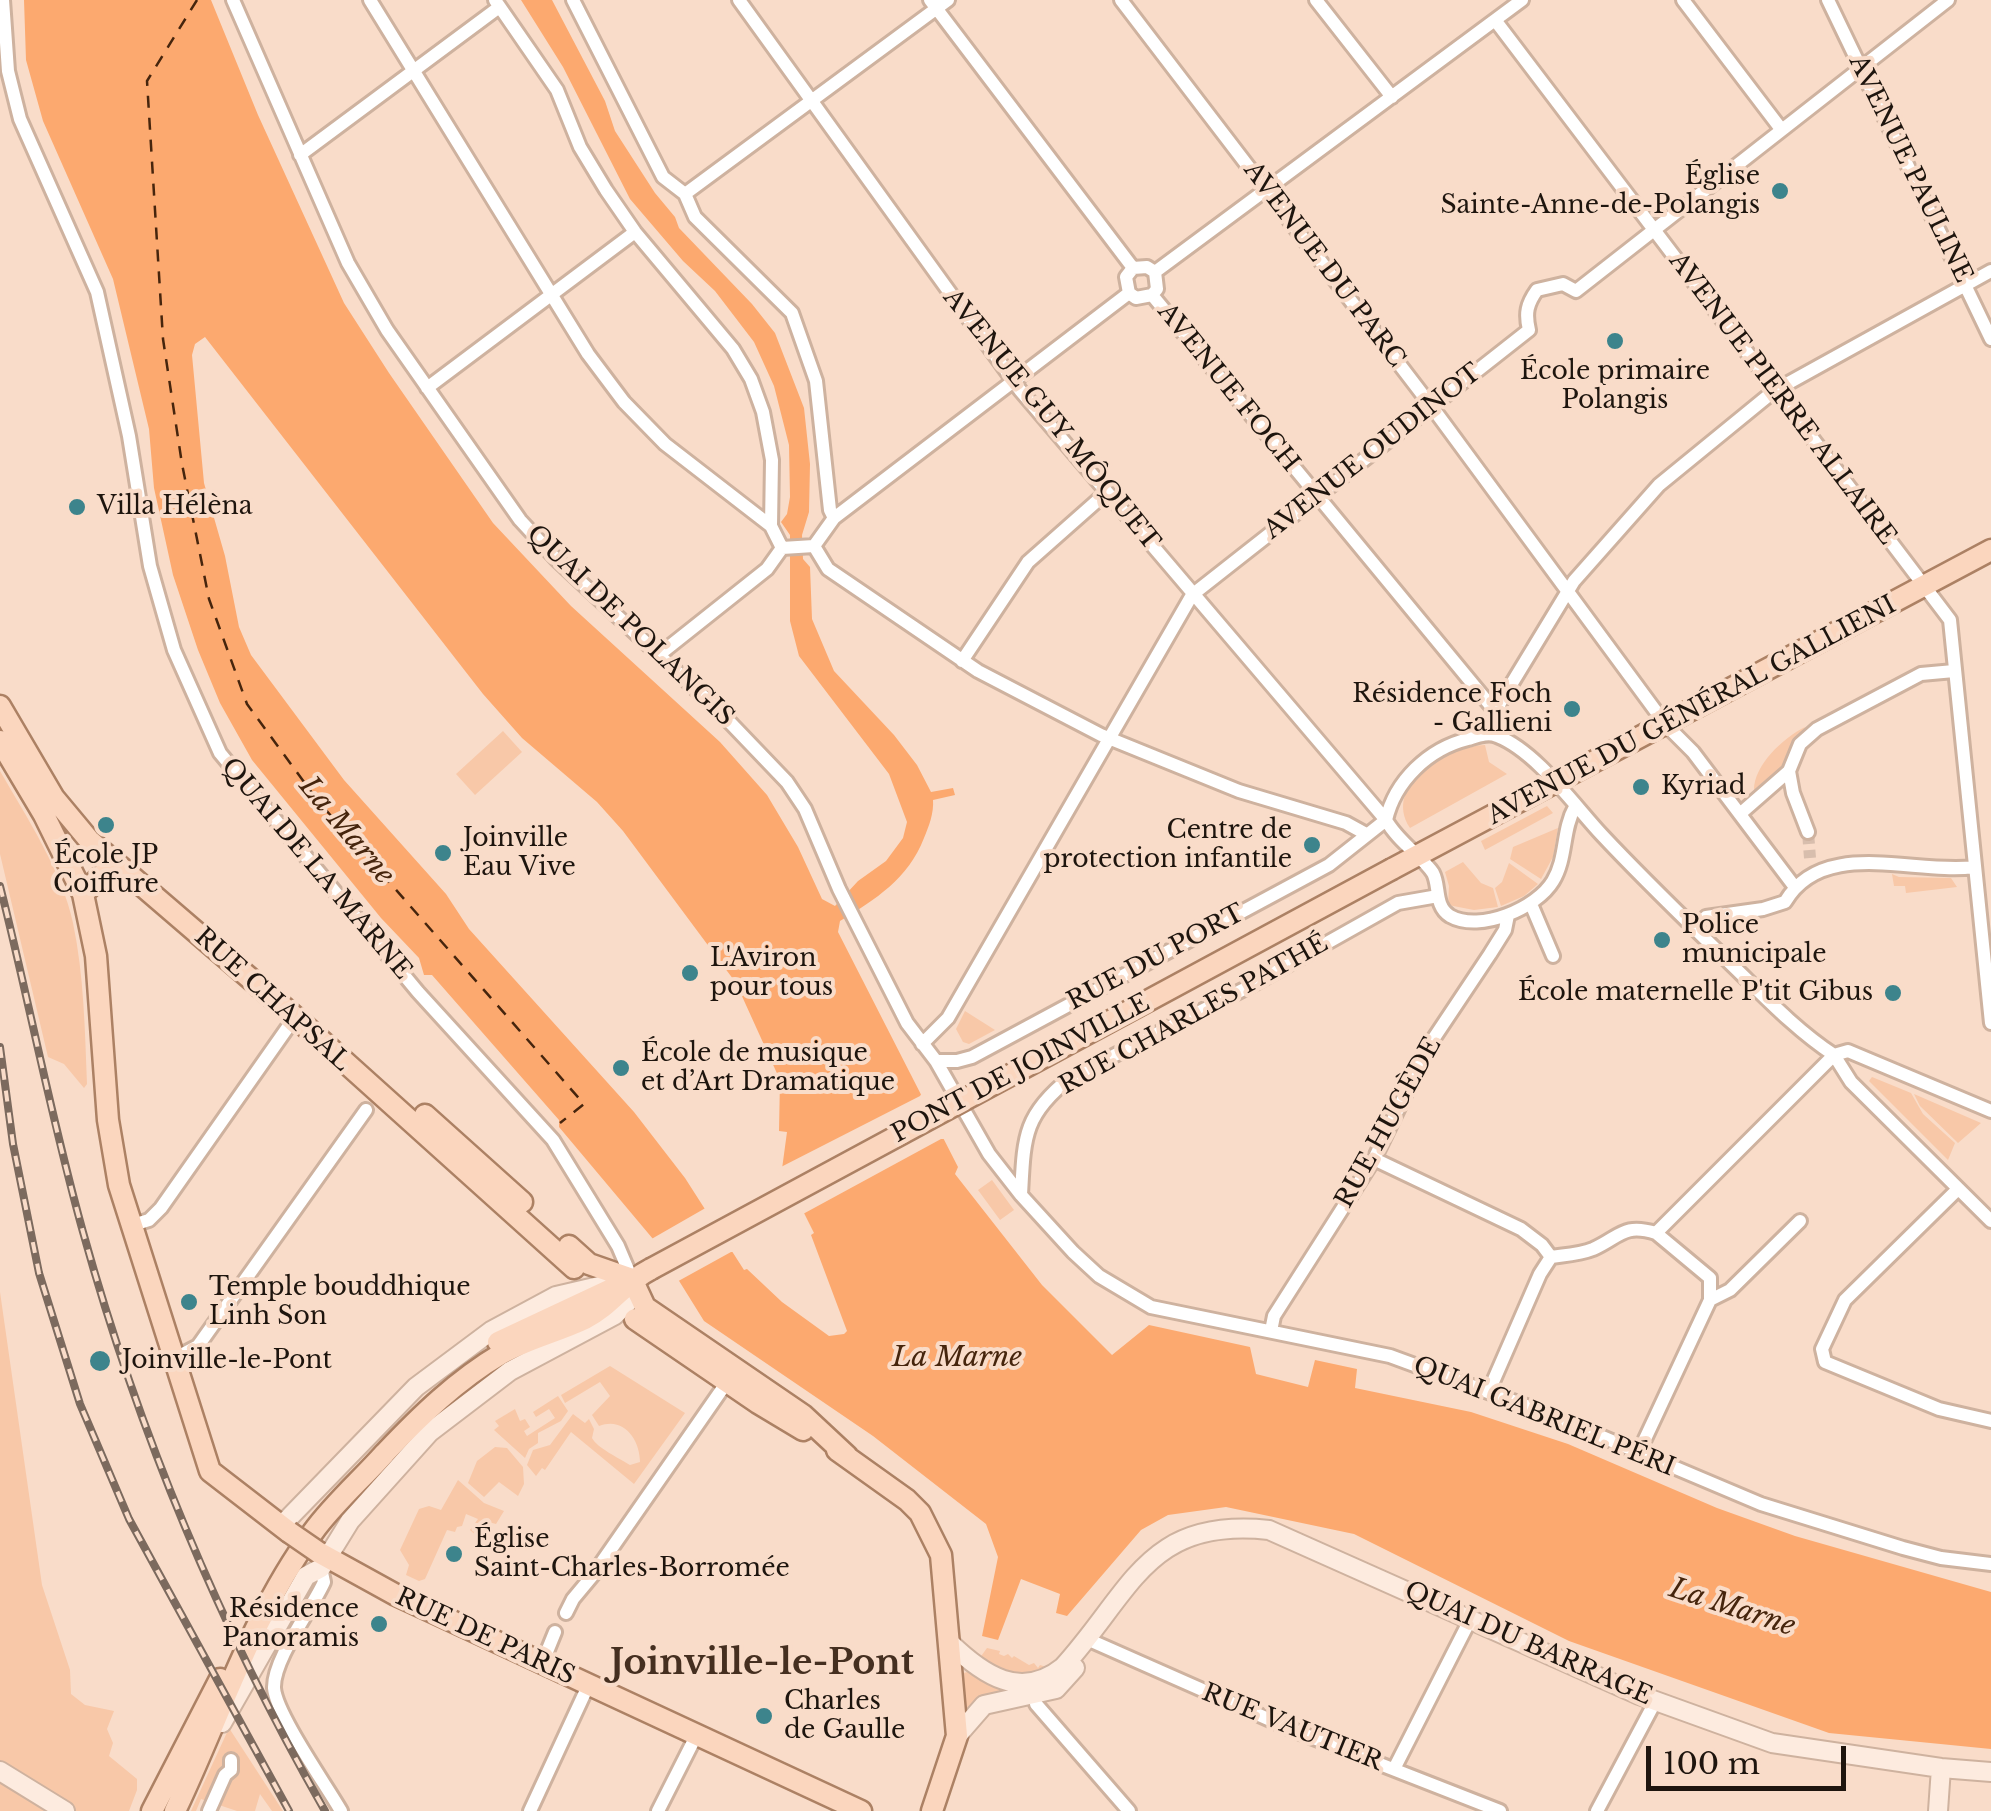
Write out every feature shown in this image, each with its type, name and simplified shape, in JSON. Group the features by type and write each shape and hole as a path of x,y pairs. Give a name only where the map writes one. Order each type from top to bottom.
{"main road":[{"name":"AVENUE DU GÉNÉRAL GALLIENI","path":"1392,869 1991,550"},
{"name":"RUE CHAPSAL","path":"0,706 54,798 80,830 574,1268"},
{"name":"RUE DE PARIS","path":"0,740 44,815 83,894 96,956 108,1120 120,1185 210,1471 322,1560 857,1809 878,1811"},
{"path":"83,894 115,862"},
{"name":"PONT DE JOINVILLE","path":"152,1811 276,1564 317,1509 408,1412 456,1372 513,1334 640,1280 1392,869"},
{"path":"300,1023 360,1062 466,1149 589,1264 640,1280"},
{"path":"175,1811 260,1621 288,1570 323,1520 416,1421 459,1384 503,1353 608,1305 640,1280"},
{"path":"640,1280 646,1306 804,1414 847,1456"},
{"path":"635,1318 727,1382 847,1456 907,1500 936,1540 941,1555 946,1649 957,1736 932,1811"}],"street":[{"name":"QUAI DE LA MARNE","path":"3,0 8,71 20,119 97,292 129,436 150,566 174,650 220,753 418,992 553,1140 640,1280"},
{"name":"QUAI DE POLANGIS","path":"233,0 348,263 386,330 520,520 787,782 805,809 838,890 907,1023 936,1060 950,1088"},
{"path":"370,0 550,295 624,402 665,444 771,526 782,548"},
{"path":"573,0 663,176 684,194 695,216 792,312 816,381 834,518"},
{"name":"AVENUE GUY MÔQUET","path":"739,0 1013,380 1192,595 1433,873 1438,896"},
{"name":"AVENUE DU PARC","path":"1121,0 1432,407 1666,724 1741,814 1794,886"},
{"path":"1316,0 1392,98"},
{"path":"1155,272 1522,0"},
{"path":"1683,0 1781,129"},
{"name":"AVENUE PAULINE","path":"1828,0 1991,339"},
{"name":"AVENUE OUDINOT","path":"922,1044 948,1018 1192,595 1530,330 1528,303 1537,290 1563,284 1576,291 1948,0"},
{"path":"684,194 938,3 1133,268"},
{"path":"300,155 497,4 557,90 580,146 635,232 710,320 750,379 763,412 772,460 771,526"},
{"name":"AVENUE PIERRE ALLAIRE","path":"1495,20 1950,620 1991,1023"},
{"path":"426,388 635,232"},
{"path":"1148,266 1155,272 1157,289 1152,295 1144,298 1130,293 1126,277 1133,268 1148,266"},
{"path":"1488,734 1495,712 1568,591 1659,485 1774,391 1991,271"},
{"path":"814,546 834,518 1130,293"},
{"name":"AVENUE FOCH","path":"1152,295 1495,712"},
{"path":"962,661 1020,572 1106,493"},
{"path":"814,546 828,569 962,661 1110,739 1239,790 1346,823 1366,834"},
{"path":"782,548 814,546"},
{"path":"660,654 767,569 782,548"},
{"path":"1741,814 1789,772 1800,744 1818,729 1921,674 1954,671"},
{"path":"1386,820 1395,793 1421,764 1447,746 1488,734 1516,748 1792,1023 1834,1054 1851,1082 1991,1222"},
{"path":"1789,772 1808,832"},
{"path":"1438,896 1450,916 1472,920 1508,914 1532,904 1558,873 1568,819 1575,807"},
{"name":"RUE DU PORT","path":"936,1060 957,1061 972,1056 1329,865 1386,820"},
{"path":"1810,858 1812,875"},
{"path":"1696,929 1706,918 1785,902 1794,886 1829,867 1869,863 1952,870 1974,867"},
{"name":"RUE CHARLES PATHÉ","path":"1021,1195 1030,1124 1043,1100 1070,1078 1208,1008 1398,902 1438,896"},
{"path":"1532,904 1554,956"},
{"name":"RUE HUGÈDE","path":"1271,1331 1274,1316 1374,1159 1428,1047 1490,954 1508,914"},
{"path":"133,1226 149,1220 162,1208 300,1023"},
{"path":"1656,1233 1834,1054 1848,1051 1991,1112"},
{"name":"QUAI GABRIEL PÉRI","path":"950,1088 990,1154 1062,1240 1099,1276 1151,1307 1390,1356 1495,1394 1760,1504 1941,1558 1991,1564"},
{"path":"175,1358 198,1346 366,1110"},
{"path":"1374,1159 1521,1229 1551,1257"},
{"path":"1958,1189 1845,1300 1822,1350 1825,1362 1938,1409 1991,1421"},
{"path":"1710,1300 1730,1290 1800,1220"},
{"path":"1495,1394 1540,1274 1551,1257 1592,1249 1622,1231 1640,1228 1656,1233 1710,1278 1710,1300 1638,1454"},
{"path":"285,1529 416,1387 501,1324 556,1296 640,1280"},
{"path":"196,1767 306,1576 430,1432 510,1371 615,1315 640,1280"},
{"path":"566,1613 572,1599 594,1575 727,1382"},
{"name":"QUAI DU BARRAGE","path":"957,1736 984,1705 1035,1690 1056,1689 1091,1641 1155,1567 1180,1549 1229,1536 1297,1542 1655,1702 1772,1743 1991,1772"},
{"path":"322,1560 324,1582 282,1662 274,1687 284,1715 342,1811"},
{"path":"1394,1769 1469,1622"},
{"path":"542,1664 555,1632"},
{"name":"RUE VAUTIER","path":"1091,1641 1293,1730 1500,1811"},
{"path":"946,1649 1000,1678 1035,1690 1036,1704 1130,1811"},
{"path":"530,1811 588,1686"},
{"path":"1597,1811 1655,1702"},
{"path":"658,1811 694,1740"},
{"path":"209,1811 231,1770 231,1760"},
{"path":"1938,1811 1940,1768"},
{"path":"0,1771 64,1811"}],"shaded area":[{"path":"1805,727 1782,771 1754,790 1759,771 1771,753"},
{"path":"503,731 522,752 475,795 456,774"},
{"path":"1485,745 1489,762 1507,774 1410,828 1404,812 1411,783 1437,760"},
{"path":"0,771 42,845 68,904 82,983 87,1084 84,1088 64,1064 48,1057 0,854"},
{"path":"1547,806 1553,813 1485,850 1481,841"},
{"path":"1558,828 1553,857 1541,879 1510,859 1513,847"},
{"path":"1463,862 1481,883 1493,888 1498,907 1474,910 1448,905 1445,872"},
{"path":"1509,863 1538,884 1524,896 1501,906 1495,888 1502,882"},
{"path":"1892,874 1951,878 1957,887 1906,893 1905,886 1894,886"},
{"path":"965,1011 995,1030 969,1044 963,1042 956,1029"},
{"path":"1872,1077 1911,1093 1923,1114 1955,1143 1948,1160 1869,1081"},
{"path":"1914,1094 1981,1123 1958,1143 1920,1106"},
{"path":"992,1180 1014,1210 1000,1220 978,1190"},
{"path":"0,1292 42,1585 70,1670 71,1694 85,1705 114,1711 107,1729 113,1743 109,1756 137,1779 129,1811 0,1811"},
{"path":"610,1366 685,1413 634,1484 571,1432 545,1470 542,1468 536,1476 527,1465 533,1450 550,1445 573,1414 585,1423 589,1419 594,1429 592,1438 603,1449 630,1465 640,1462 629,1432 616,1424 599,1426 592,1415 610,1396 600,1382 565,1403 561,1395"},
{"path":"558,1396 568,1411 561,1421 538,1433 538,1443 525,1458 494,1430 499,1426 495,1421 515,1409 520,1421 525,1419 530,1427 524,1431 527,1436 555,1418 549,1409 536,1417 533,1412"},
{"path":"495,1447 507,1448 523,1467 524,1484 518,1496 499,1482 484,1497 468,1483 477,1461"},
{"path":"458,1480 484,1503 504,1511 496,1524 488,1522 480,1539 470,1530 478,1519 466,1514 455,1532 447,1530 425,1579 419,1581 406,1575 409,1565 400,1550 419,1509 429,1506 441,1510"},
{"path":"987,1648 1029,1665 1034,1663 1038,1668 1040,1665 1055,1670 1026,1677 981,1661"},
{"path":"970,1671 1020,1691 964,1715 961,1674"},
{"path":"229,1728 283,1811 272,1811 260,1794 255,1811 237,1811 201,1799 196,1811 191,1811"}],"water":[{"name":"La Marne","path":"24,0 211,0 258,115 344,303 389,373 493,523 571,606 720,742 767,795 798,847 822,899 835,906 858,881 886,861 903,838 907,822 889,774 799,656 790,621 790,535 781,522 790,497 789,445 774,386 754,342 715,291 683,261 630,199 563,67 521,0 552,0 605,101 615,131 655,193 679,228 775,333 804,408 810,464 803,559 810,567 812,619 834,671 894,735 931,792 953,788 955,795 933,800 928,829 909,865 878,896 840,921 838,932 958,1167 955,1174 1042,1285 1112,1355 1149,1325 1250,1347 1256,1374 1308,1387 1315,1360 1357,1369 1355,1388 1471,1412 1568,1444 1717,1508 1795,1536 1991,1592 1991,1749 1829,1733 1569,1641 1354,1534 1226,1507 1168,1515 1141,1530 1067,1616 1056,1613 1060,1594 1021,1579 998,1640 982,1636 998,1557 986,1524 873,1436 704,1321 653,1239 559,1127 559,1120 432,975 424,975 419,958 381,918 252,760 220,703 173,575 154,488 149,429 113,279 43,121 26,60","holes":["205,337 483,694 522,738 597,802 623,831 736,983 780,1080 779,1131 787,1132 782,1169 814,1233 811,1235 847,1331 844,1334 829,1336 744,1270 685,1178 634,1112 469,929 446,894 344,780 251,655 239,627 225,556 204,483 192,355 195,344"]}],"pier":[{"path":"923,1091 949,1139 941,1139 803,1214 803,1218 777,1169"},
{"path":"709,1206 738,1252 731,1252 673,1284 648,1241"}],"ferry route":[{"path":"197,0 147,81 163,339 182,464 209,599 247,704 318,801 584,1104 560,1123"}],"tunnel":[{"path":"1808,832 1810,858"}],"railway":[{"path":"0,886 71,1189 130,1382 217,1601 325,1811"},
{"path":"0,1047 13,1144 39,1273 80,1404 129,1519 289,1811"}],"place":[{"name":"Église Sainte-Anne-de-Polangis","path":"1780,191"},
{"name":"École primaire Polangis","path":"1615,341"},
{"name":"Villa Hélèna","path":"77,507"},
{"name":"Résidence Foch - Gallieni","path":"1572,709"},
{"name":"Kyriad","path":"1641,787"},
{"name":"École JP Coiffure","path":"106,825"},
{"name":"Centre de protection infantile","path":"1312,845"},
{"name":"Joinville Eau Vive","path":"443,853"},
{"name":"Police municipale","path":"1662,940"},
{"name":"L'Aviron pour tous","path":"690,973"},
{"name":"École maternelle P'tit Gibus","path":"1893,993"},
{"name":"École de musique et d’Art Dramatique","path":"621,1068"},
{"name":"Temple bouddhique Linh Son","path":"189,1302"},
{"name":"Joinville-le-Pont","path":"100,1361"},
{"name":"Église Saint-Charles-Borromée","path":"454,1554"},
{"name":"Résidence Panoramis","path":"379,1624"},
{"name":"Charles de Gaulle","path":"764,1716"}],"district":[{"name":"Joinville-le-Pont","path":"762,1664"}]}
